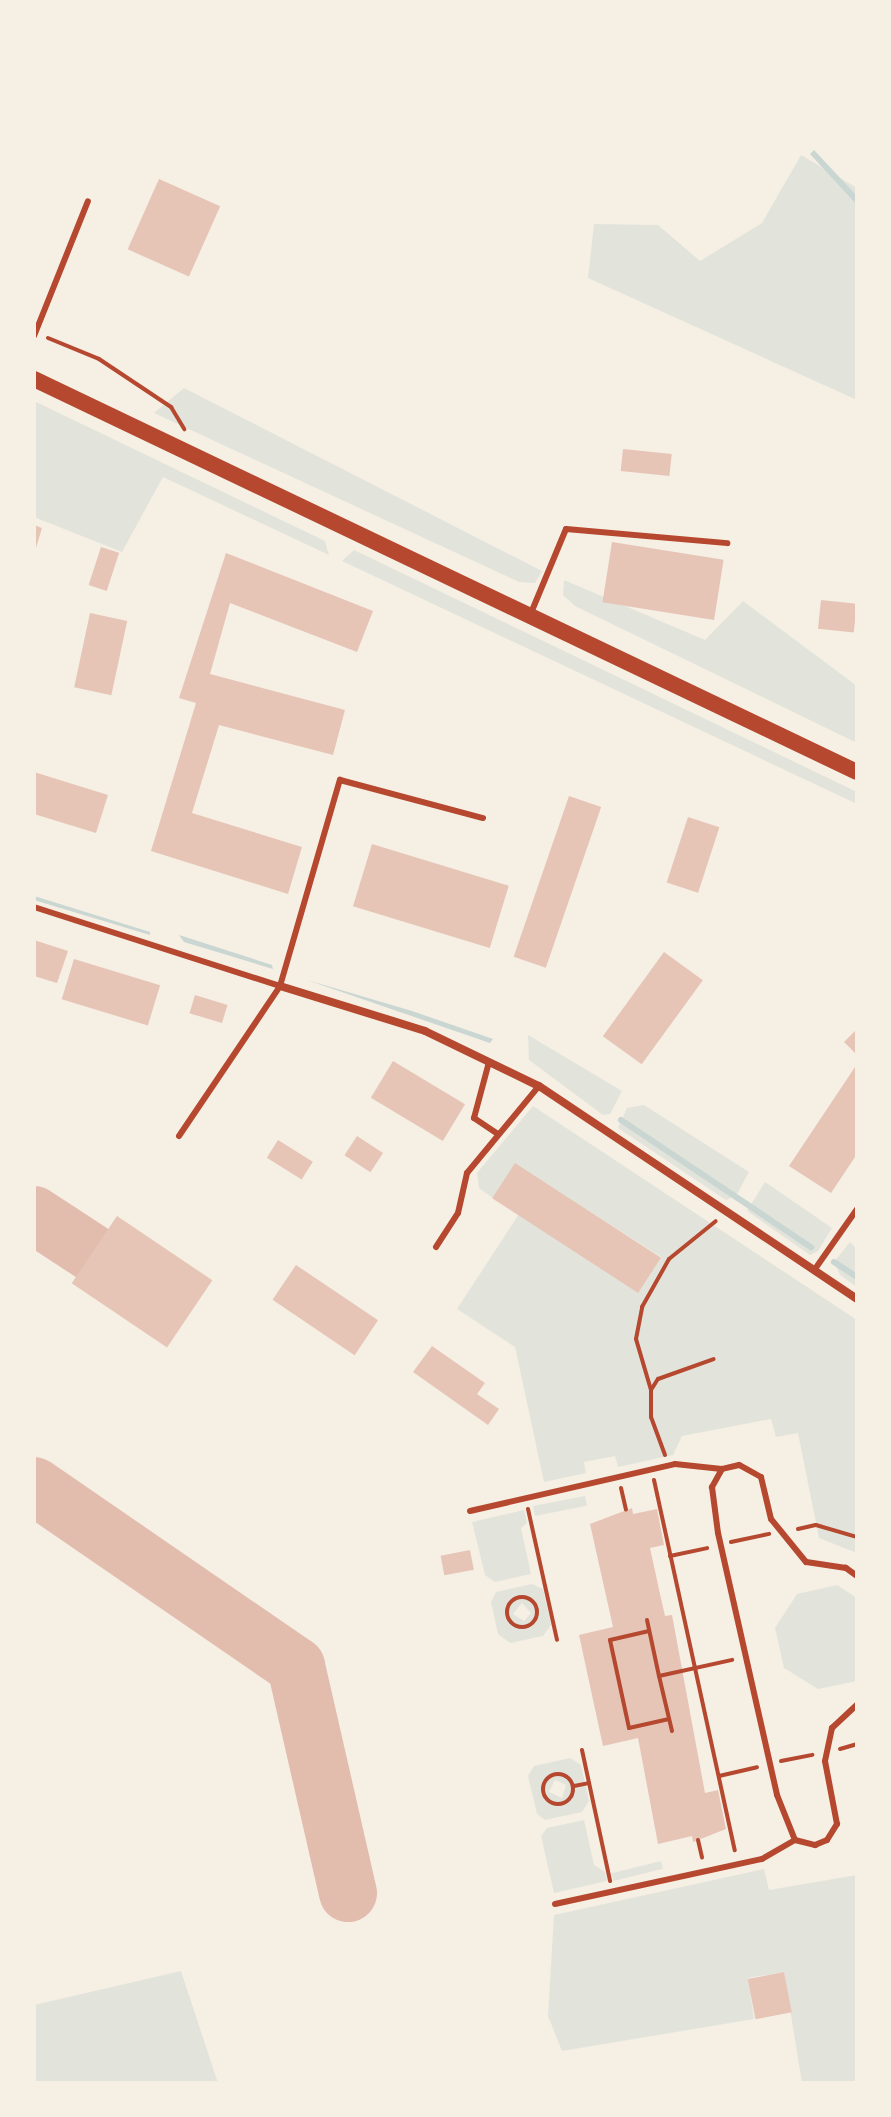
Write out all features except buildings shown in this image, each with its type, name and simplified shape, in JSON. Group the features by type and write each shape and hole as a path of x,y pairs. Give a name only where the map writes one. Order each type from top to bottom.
{"main road":[{"path":"34,379 857,772"}],"street":[{"path":"280,986 425,1031 539,1086 857,1299"}],"lane":[{"path":"35,333 88,201"},
{"path":"530,616 566,529 727,543"},
{"path":"179,1136 280,986 340,780 483,818"},
{"path":"34,907 280,986"},
{"path":"489,1062 474,1118 496,1133"},
{"path":"436,1247 458,1213 467,1173 496,1133 539,1086"},
{"path":"815,1269 857,1209"},
{"path":"470,1511 669,1465 722,1469 739,1465 761,1477 779,1532 806,1562 846,1568 857,1576"},
{"path":"722,1469 712,1487 721,1545 770,1764 786,1826 795,1840 815,1845 827,1840 837,1824 827,1752 832,1728 857,1705"},
{"path":"555,1904 762,1859 795,1840"}],"path":[{"path":"35,333 99,359 171,407 190,438"},
{"path":"669,1465 651,1417 651,1390 636,1339 642,1307 669,1259 728,1212"},
{"path":"651,1390 658,1379 714,1359"},
{"path":"651,1469 738,1865"},
{"path":"619,1477 626,1509"},
{"path":"525,1498 557,1640"},
{"path":"670,1556 816,1525 857,1537"},
{"path":"537,1609 533,1624 523,1628 510,1621 506,1612 514,1599 523,1597 537,1609 550,1607"},
{"path":"647,1620 672,1731"},
{"path":"649,1631 610,1640 629,1728 669,1719"},
{"path":"659,1676 746,1657"},
{"path":"718,1776 857,1744"},
{"path":"582,1750 613,1891"},
{"path":"555,1774 565,1775 574,1786 572,1797 559,1805 543,1793 547,1779 555,1774"},
{"path":"574,1786 589,1783"}],"shaded area":[{"path":"814,150 857,196 857,205 810,154"},
{"path":"801,155 857,188 857,400 588,278 594,224 658,225 700,261 762,223"},
{"path":"184,388 542,571 535,583 519,582 154,413"},
{"path":"34,401 325,541 329,555 163,477 122,552 34,517"},
{"path":"354,550 857,792 857,804 342,561"},
{"path":"564,580 705,640 743,601 857,686 857,743 575,606 563,595"},
{"path":"34,896 150,932 150,935 34,900"},
{"path":"179,935 272,965 273,969 184,942"},
{"path":"307,980 412,1011 493,1039 490,1043"},
{"path":"528,1035 622,1091 610,1114 603,1115 529,1060"},
{"path":"644,1105 749,1172 736,1196 726,1200 618,1128 627,1108"},
{"path":"533,1106 857,1320 857,1553 819,1538 798,1433 776,1437 771,1419 682,1436 673,1455 618,1467 615,1456 584,1462 586,1473 544,1482 515,1347 457,1309 519,1214 637,1292 661,1257 515,1164 494,1199 479,1188 477,1173"},
{"path":"765,1182 832,1228 818,1251 810,1255 747,1211"},
{"path":"850,1242 857,1249 857,1287 840,1275 834,1262"},
{"path":"585,1496 587,1506 535,1516 533,1506"},
{"path":"524,1510 527,1523 521,1528 531,1574 495,1582 485,1575 472,1522"},
{"path":"532,1584 543,1589 551,1625 543,1636 510,1643 498,1634 491,1602 496,1592","holes":["522,1603 531,1613 524,1621 513,1614"]},
{"path":"837,1585 857,1598 857,1681 818,1689 784,1668 775,1628 797,1594"},
{"path":"570,1758 581,1765 589,1801 582,1812 545,1820 537,1814 528,1776 534,1766","holes":["555,1780 566,1785 562,1798 549,1792"]},
{"path":"584,1820 594,1865 605,1872 607,1881 554,1893 541,1836 547,1828"},
{"path":"661,1861 663,1869 613,1881 612,1873"},
{"path":"764,1869 769,1890 857,1875 857,2083 802,2083 784,1972 748,1978 754,2019 562,2051 548,2016 554,1915"},
{"path":"181,1971 218,2083 34,2083 34,2005"}],"waterway":[{"path":"621,1120 811,1247"},
{"path":"834,1262 857,1277"}],"taxiway":[{"path":"34,1215 92,1253"},
{"path":"34,1486 296,1666 348,1893"}]}
